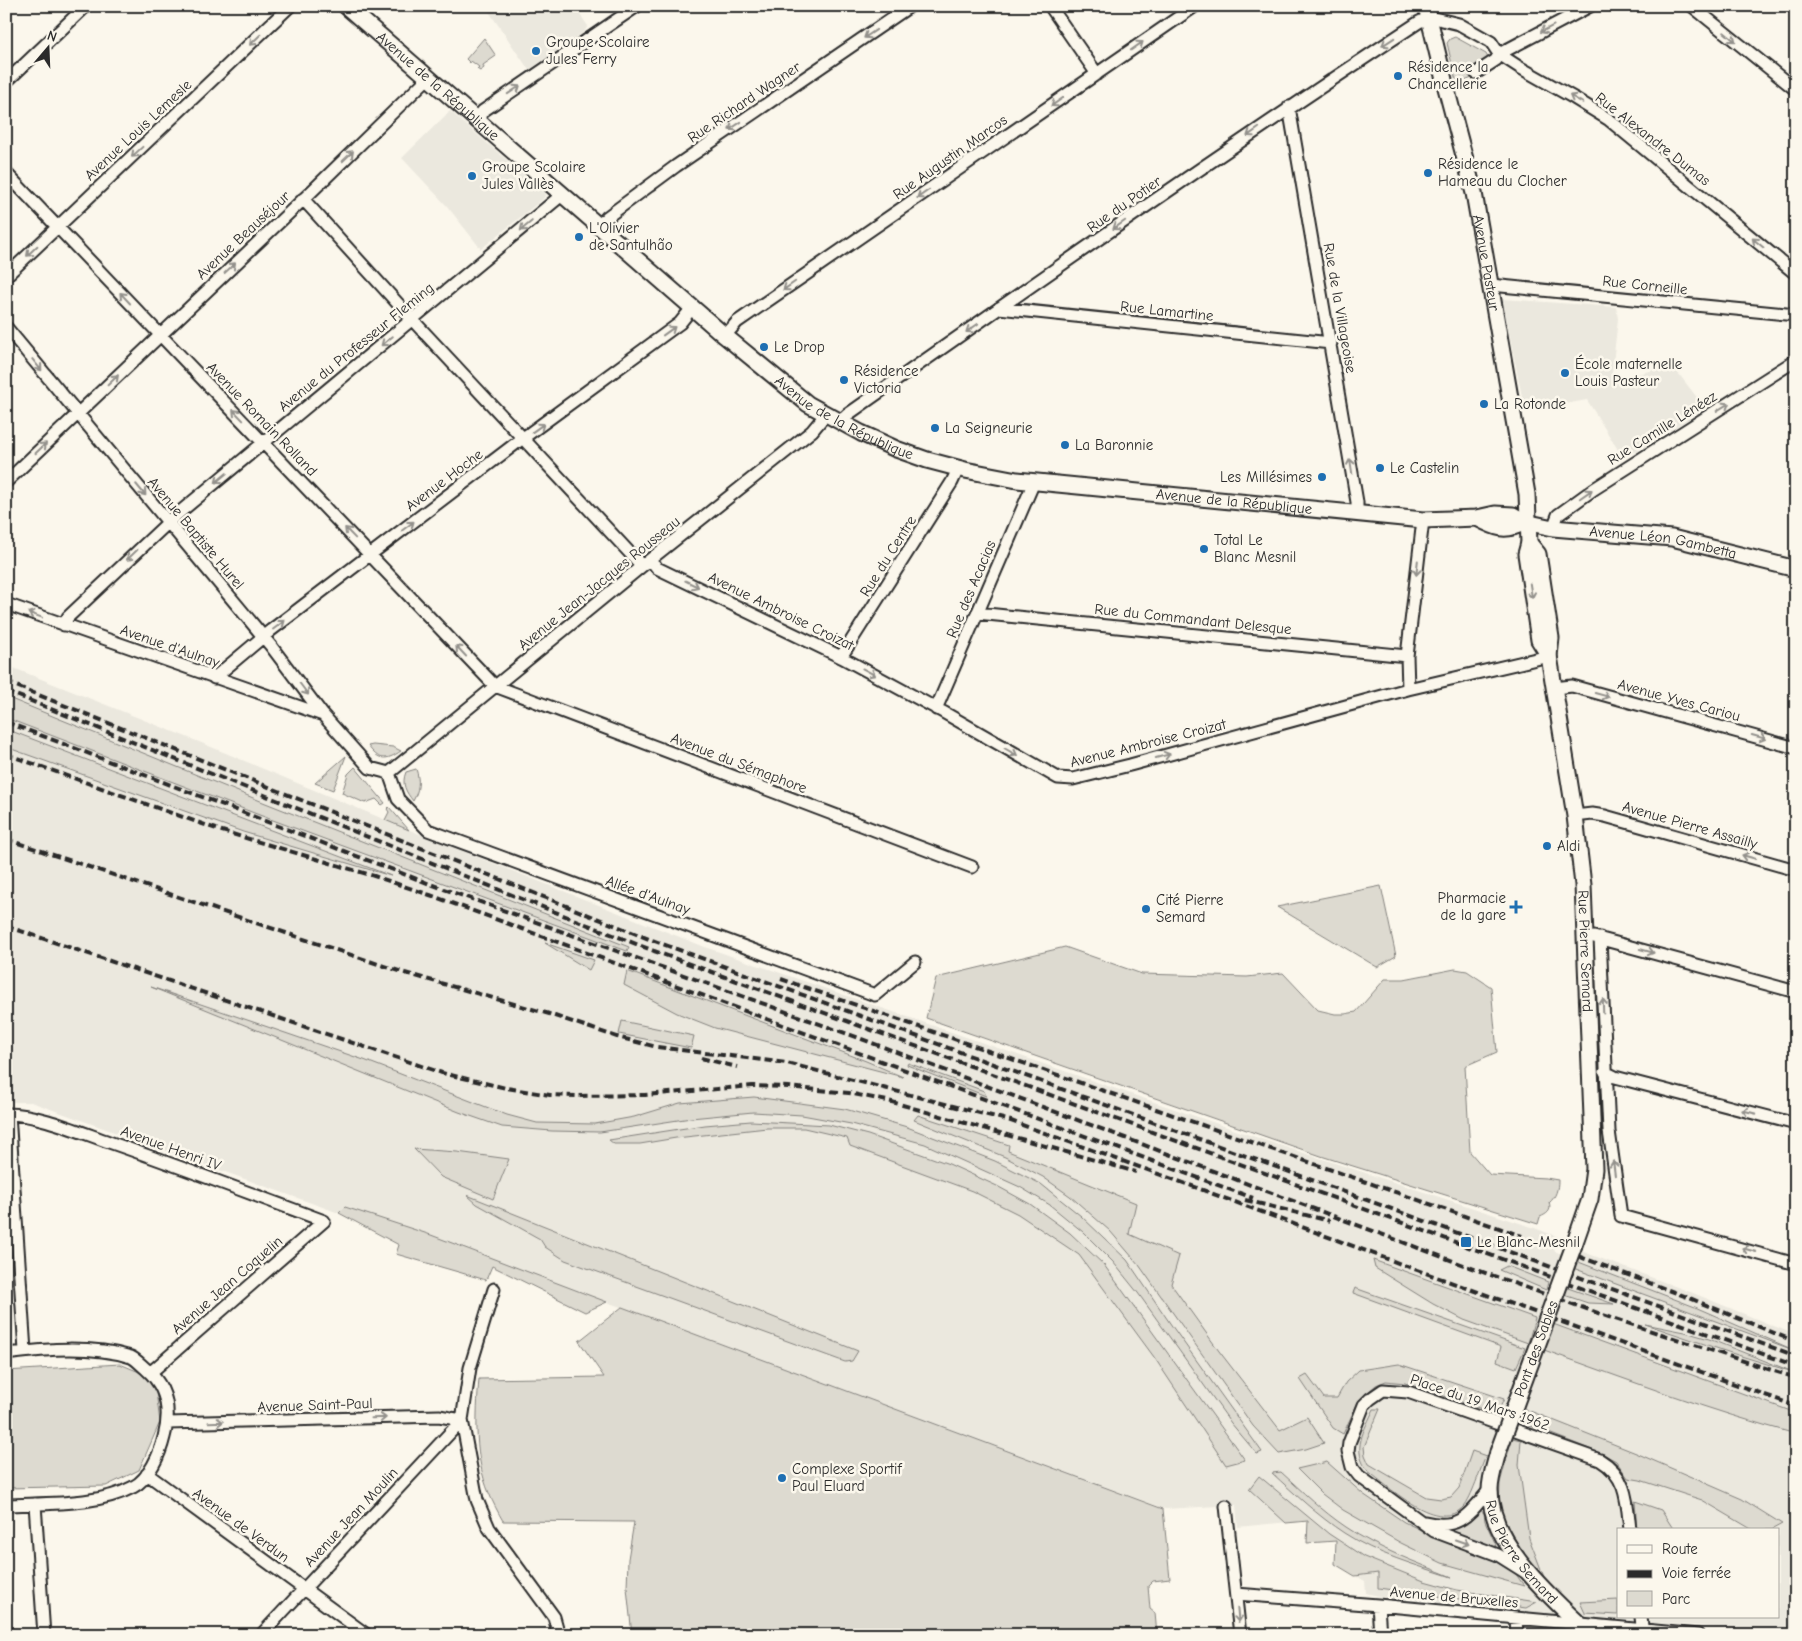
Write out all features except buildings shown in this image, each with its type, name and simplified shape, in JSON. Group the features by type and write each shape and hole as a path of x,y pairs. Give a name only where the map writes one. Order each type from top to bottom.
{"main road":[{"name":"Avenue de la République","path":"346,6 692,308 808,404 896,449 958,469 1034,482 1423,520 1477,518 1494,527 1512,529 1527,522"},
{"name":"Avenue Pasteur","path":"1428,12 1474,193 1527,494 1527,522"},
{"name":"Avenue Léon Gambetta","path":"1527,522 1553,528 1672,538 1796,569"},
{"name":"Rue Pierre Semard","path":"1527,522 1529,543 1538,554 1552,638 1549,656 1575,816 1582,885 1594,1169 1590,1199 1574,1245"},
{"name":"Pont des Sables","path":"1498,1452 1574,1245"},
{"name":"Rue Pierre Semard","path":"1498,1452 1490,1489 1493,1509 1504,1541 1535,1579 1591,1635"}],"street":[{"path":"6,82 86,6"},
{"name":"Avenue Louis Lemesle","path":"6,276 290,6"},
{"path":"476,120 483,110 637,6"},
{"name":"Rue Richard Wagner","path":"599,226 607,217 676,166 910,6"},
{"path":"1050,6 1097,74"},
{"name":"Rue Augustin Marcos","path":"725,336 737,322 1195,6"},
{"path":"1476,73 1496,60 1499,54 1590,6"},
{"path":"1692,6 1796,90"},
{"name":"Rue Alexandre Dumas","path":"1428,12 1459,24 1491,42 1499,54 1608,119 1796,274"},
{"name":"Rue du Potier","path":"840,422 847,415 999,308 1289,107 1419,22 1428,12"},
{"name":"Avenue Beauséjour","path":"6,482 428,78"},
{"name":"Rue de la Villageoise","path":"1289,107 1331,343 1357,502 1357,514"},
{"name":"Avenue Romain Rolland","path":"6,173 495,686"},
{"name":"Avenue du Professeur Fleming","path":"64,625 68,617 168,522 563,194"},
{"name":"Avenue Ambroise Croizat","path":"303,199 523,438 647,563 841,657 1058,778 1073,779 1130,765 1408,689 1549,656"},
{"name":"Rue Corneille","path":"1491,285 1796,315"},
{"name":"Avenue Hoche","path":"214,678 263,637 523,438 680,323 692,308"},
{"name":"Rue Lamartine","path":"999,308 1331,343"},
{"name":"Avenue Baptiste Hurel","path":"6,327 263,637 361,759 370,768 389,773"},
{"name":"Rue Camille Lénéez","path":"1553,528 1558,515 1594,489 1796,360"},
{"name":"Avenue Jean-Jacques Rousseau","path":"389,773 812,431 826,414"},
{"name":"Rue du Centre","path":"841,657 952,482 958,469"},
{"name":"Rue des Acacias","path":"936,709 1034,482"},
{"path":"1408,689 1407,656 1423,520"},
{"name":"Avenue d'Aulnay","path":"6,604 324,715"},
{"name":"Rue du Commandant Delesque","path":"977,613 1407,656"},
{"name":"Avenue du Sémaphore","path":"495,686 972,867"},
{"name":"Avenue Yves Cariou","path":"1554,688 1572,686 1796,748"},
{"name":"Allée d'Aulnay","path":"389,773 398,799 428,830 875,995 915,962"},
{"name":"Avenue Pierre Assailly","path":"1575,816 1592,814 1605,816 1796,870"},
{"path":"1585,934 1796,992"},
{"name":"Rue Pierre Semard","path":"1600,938 1605,1072 1610,1131 1621,1216 1796,1264"},
{"path":"1605,1072 1615,1078 1796,1124"},
{"path":"8,1114 25,1351"},
{"name":"Avenue Henri IV","path":"8,1114 34,1118 97,1138 197,1172 324,1221"},
{"name":"Avenue Jean Coquelin","path":"150,1373 324,1221"},
{"path":"494,1289 470,1368 462,1420 477,1500 489,1528 554,1617 559,1635"},
{"path":"6,1354 60,1349 105,1352 133,1358 159,1383 166,1400 168,1423 162,1449 147,1474 135,1486 107,1498 6,1505"},
{"name":"Place du 19 Mars 1962","path":"1535,1579 1498,1555 1434,1530 1359,1476 1352,1468 1349,1460 1349,1443 1364,1405 1370,1399 1383,1390 1408,1392 1600,1460 1613,1469 1621,1483 1626,1499 1630,1528"},
{"name":"Avenue Saint-Paul","path":"168,1423 439,1416 462,1420"},
{"name":"Avenue Jean Moulin","path":"261,1635 462,1420"},
{"name":"Avenue de Verdun","path":"147,1474 367,1635"},
{"name":"Place du 19 Mars 1962","path":"1418,1520 1445,1525 1455,1522 1464,1518 1490,1489"},
{"path":"35,1504 44,1635"},
{"path":"1226,1506 1240,1635"},
{"name":"Avenue de Bruxelles","path":"1236,1594 1643,1627 1698,1635"},
{"path":"1378,1605 1380,1635"},
{"path":"1516,1618 1518,1635"}],"shaded area":[{"name":"Groupe Scolaire Jules Ferry","path":"485,6 574,6 588,26 584,32 529,70"},
{"name":"Groupe Scolaire Jules Vallès","path":"450,111 546,194 543,199 481,249 447,206 402,158"},
{"name":"École maternelle Louis Pasteur","path":"1502,299 1616,307 1618,319 1611,381 1672,365 1705,408 1636,452 1620,453 1587,400 1525,411"},
{"path":"6,665 204,744 424,836 705,947 1270,1142 1532,1227 1558,1237 1554,1251 1565,1255 1581,1251 1693,1293 1796,1335 1796,1633 1541,1615 1387,1598 1366,1593 1365,1581 1335,1564 1336,1541 1307,1543 1308,1520 1238,1527 1236,1505 1165,1509 607,1302 585,1312 492,1266 486,1280 396,1254 399,1245 339,1213 31,1102 6,1102"}],"green space":[{"path":"1455,37 1486,54 1488,58 1487,62 1473,68 1472,78 1460,83 1455,77 1447,43"},
{"path":"484,38 496,56 483,65 484,68 480,71 477,69 479,67 466,59"},
{"path":"6,697 263,802 629,947 627,951 262,816 6,718"},
{"path":"6,729 391,876 243,832 6,747"},
{"path":"368,746 393,747 401,751 391,757 383,758 376,755"},
{"path":"346,756 333,790 315,783"},
{"path":"355,767 385,803 382,805 376,799 365,803 342,793 348,774"},
{"path":"416,769 418,785 413,801 406,791 404,780 406,772"},
{"path":"389,807 409,830 385,820"},
{"path":"1381,886 1396,956 1377,967 1277,907"},
{"path":"545,943 594,960 589,970"},
{"path":"1065,947 1142,974 1247,977 1283,973 1318,1010 1335,1014 1356,1012 1385,979 1404,979 1455,969 1467,971 1491,987 1497,1052 1465,1066 1470,1152 1490,1175 1558,1180 1556,1193 1549,1203 1549,1210 1540,1217 1538,1224 1321,1156 926,1018 936,978"},
{"path":"627,971 866,1061 903,1077 715,1028 677,1013 624,985"},
{"path":"151,987 364,1060 507,1115 537,1123 595,1124 634,1117 680,1103 754,1097 845,1109 907,1127 995,1161 1041,1184 1081,1216 1127,1260 1262,1452 1257,1454 1231,1423 1138,1293 1113,1262 1083,1232 1050,1205 1020,1187 925,1144 851,1124 802,1115 753,1112 691,1118 600,1132 502,1127 459,1112"},
{"path":"622,1021 694,1036 691,1048 619,1034"},
{"path":"908,1063 984,1091 986,1096 907,1065"},
{"path":"918,1115 1009,1145 1008,1151 1136,1203 1129,1234 1179,1256 1171,1284 1219,1351 1280,1430 1307,1417 1324,1443 1306,1449 1279,1454 1253,1426 1139,1265 1110,1231 1070,1196 1043,1177 1005,1157 914,1120"},
{"path":"751,1121 829,1125 868,1135 949,1164 997,1186 1030,1204 1070,1233 1104,1265 1245,1460 1226,1465 1154,1357 1079,1255 1018,1214 972,1191 850,1146 847,1138 804,1128 767,1128 640,1144 614,1144 609,1140 705,1125"},
{"path":"414,1149 457,1152 509,1159 493,1199 441,1177"},
{"path":"467,1195 858,1351 852,1361 845,1362 565,1260 545,1247 540,1239 477,1204"},
{"path":"345,1207 431,1235 607,1302 585,1312 492,1266 486,1280 396,1254 399,1245 339,1213"},
{"path":"1373,1260 1535,1318 1528,1343 1464,1320 1433,1304 1375,1268"},
{"path":"1576,1261 1695,1307 1796,1351 1573,1268"},
{"path":"1507,1266 1548,1282 1546,1290 1499,1270"},
{"path":"1565,1287 1614,1304 1588,1303 1561,1294"},
{"path":"1355,1288 1525,1348 1516,1368 1497,1361 1501,1347 1353,1293"},
{"name":"Complexe Sportif Paul Eluard","path":"622,1307 1163,1509 1170,1579 1153,1581 1148,1586 1150,1609 1155,1613 1157,1635 632,1635 627,1588 628,1559 634,1522 503,1521 484,1479 477,1437 479,1379 604,1377 579,1341"},
{"path":"1553,1324 1796,1413 1796,1434 1638,1384 1544,1350"},
{"path":"1645,1324 1709,1339 1796,1373 1728,1352"},
{"path":"120,1364 144,1374 156,1392 160,1422 139,1470 106,1486 6,1488 6,1371"},
{"path":"1399,1364 1504,1399 1497,1414 1405,1383 1386,1381 1376,1385 1359,1400 1343,1434 1333,1428 1300,1379 1307,1375 1324,1398 1337,1398 1346,1382 1359,1370"},
{"path":"1520,1407 1636,1453 1742,1499 1782,1524 1775,1528 1750,1528 1702,1500 1640,1480 1628,1478 1616,1461 1605,1455 1518,1421"},
{"path":"1374,1409 1380,1409 1364,1447 1369,1464 1426,1497 1441,1499 1451,1497 1459,1488 1472,1451 1486,1456 1473,1490 1464,1506 1454,1513 1441,1515 1428,1512 1401,1497 1368,1471 1360,1455 1360,1448 1363,1432"},
{"path":"1512,1438 1521,1440 1519,1465 1529,1538 1544,1577 1524,1555 1499,1510 1500,1483"},
{"path":"1327,1462 1363,1494 1404,1522 1493,1560 1516,1574 1524,1586 1442,1563 1401,1543 1343,1510 1322,1494 1297,1469"},
{"path":"1281,1472 1312,1501 1358,1535 1398,1555 1452,1577 1382,1553 1344,1533 1298,1497 1272,1473"},
{"path":"1259,1476 1329,1534 1364,1557 1424,1581 1457,1590 1537,1602 1526,1608 1378,1588 1378,1573 1355,1576 1335,1564 1336,1541 1307,1543 1308,1521 1286,1523 1249,1489"},
{"path":"1635,1501 1661,1510 1673,1528 1637,1528"},
{"path":"1480,1510 1484,1513 1485,1521 1496,1545 1493,1548 1439,1527 1452,1527 1467,1523"},
{"path":"1617,1600 1617,1615 1585,1613 1580,1602"}],"railway":[{"path":"6,682 649,939 1796,1356"},
{"path":"6,691 654,951 1796,1366"},
{"path":"6,722 430,884 859,1038 1477,1270 1609,1317 1796,1378"},
{"path":"6,754 222,831 374,876 430,895 1253,1198"},
{"path":"6,839 405,973 546,1013 617,1037 657,1047 787,1063 1011,1121 1417,1270 1796,1406"},
{"path":"6,926 442,1073 506,1088 550,1095 576,1096 645,1095 752,1086 788,1087 849,1093 892,1102 1136,1172"},
{"path":"781,979 1522,1236"},
{"path":"701,1058 737,1067"},
{"path":"1245,1200 1330,1221"},
{"path":"1567,1252 1687,1297 1796,1342"}],"place":[{"name":"Groupe Scolaire Jules Ferry","path":"536,51"},
{"name":"Résidence la Chancellerie","path":"1398,76"},
{"name":"Résidence le Hameau du Clocher","path":"1428,173"},
{"name":"Groupe Scolaire Jules Vallès","path":"472,176"},
{"name":"L'Olivier de Santulhão","path":"579,237"},
{"name":"Le Drop","path":"764,347"},
{"name":"École maternelle Louis Pasteur","path":"1565,373"},
{"name":"Résidence Victoria","path":"844,380"},
{"name":"La Rotonde","path":"1484,404"},
{"name":"La Seigneurie","path":"935,428"},
{"name":"La Baronnie","path":"1065,445"},
{"name":"Le Castelin","path":"1380,468"},
{"name":"Les Millésimes","path":"1322,477"},
{"name":"Total Le Blanc Mesnil","path":"1204,549"},
{"name":"Aldi","path":"1547,846"},
{"name":"Pharmacie de la gare","path":"1516,907"},
{"name":"Cité Pierre Semard","path":"1146,909"},
{"name":"Le Blanc-Mesnil","path":"1466,1242"},
{"name":"Complexe Sportif Paul Eluard","path":"782,1478"}]}
